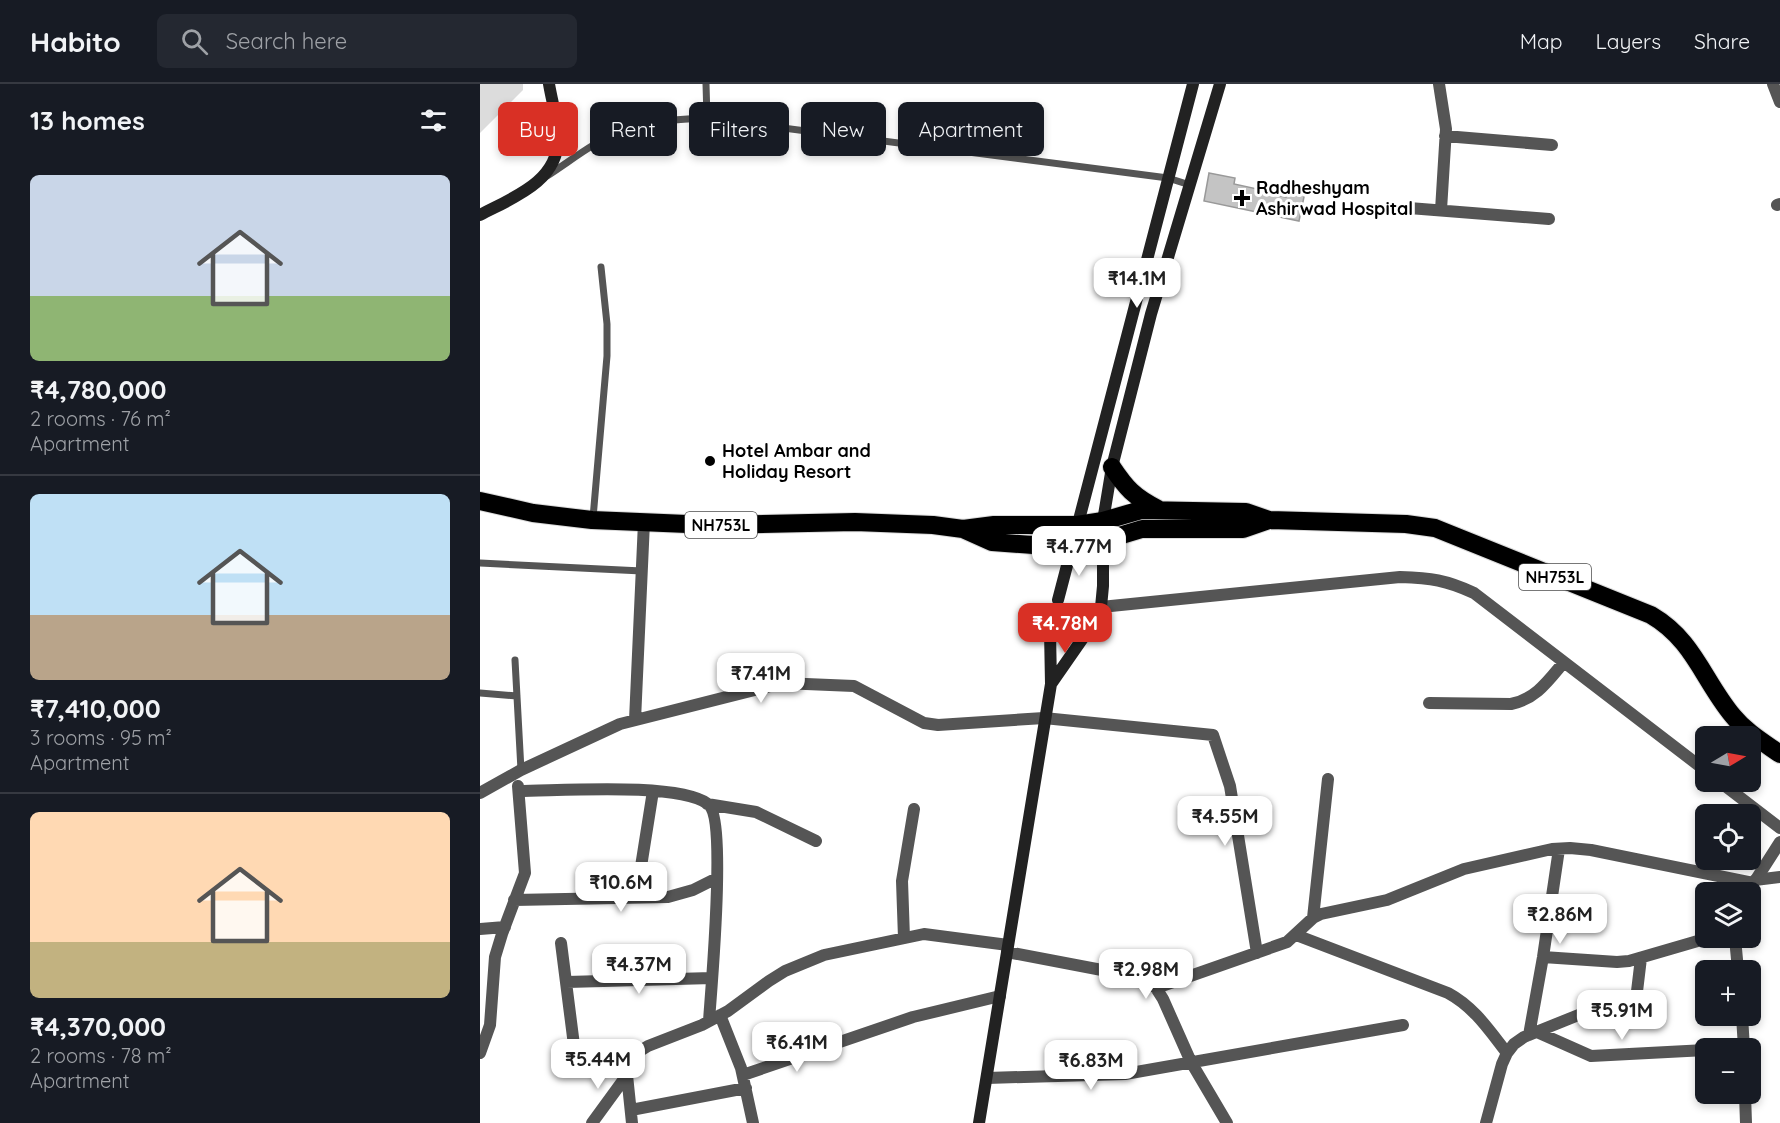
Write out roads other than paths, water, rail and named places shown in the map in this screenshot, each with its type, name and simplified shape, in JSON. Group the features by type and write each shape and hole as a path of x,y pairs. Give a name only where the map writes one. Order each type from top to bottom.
{"highway":[{"path":"1112,467 1138,499 1160,510"},
{"name":"NH753L","path":"480,501 532,513 592,520 711,525 855,522 933,525 963,529 994,525 1077,525 1102,521 1141,510 1160,510 1246,512 1269,520 1406,524 1435,528 1651,615 1668,625 1688,648 1731,713 1744,728 1780,754"},
{"name":"NH753L","path":"963,529 993,542 1060,547 1102,541 1142,529 1243,529 1269,520"}],"main road":[{"path":"480,215 543,178 554,162 558,138 549,84"},
{"path":"1058,600 1192,84"},
{"path":"1051,684 1092,625 1101,607 1102,521 1112,467 1151,314 1220,84"},
{"path":"979,1123 1051,684 1050,631 1053,620"}],"street":[{"path":"1439,84 1445,119 1441,210"},
{"path":"1773,84 1780,102"},
{"path":"1445,136 1552,145"},
{"path":"1408,208 1549,219"},
{"path":"635,720 644,522"},
{"path":"1101,607 1400,577 1451,582 1474,593 1695,763"},
{"path":"1429,703 1511,704 1522,702 1539,691 1564,662"},
{"path":"480,793 620,724 782,683 854,686 924,723 938,725 1044,718 1214,735 1230,786 1257,953"},
{"path":"480,1053 490,1025 495,957 525,873 519,772"},
{"path":"1313,918 1329,779"},
{"path":"519,791 675,793 708,804 756,813 816,841"},
{"path":"636,898 653,791"},
{"path":"1733,792 1780,828"},
{"path":"708,804 715,818 717,878 712,978 715,1018 743,1075 753,1123"},
{"path":"904,938 902,881 914,809"},
{"path":"1754,882 1780,842"},
{"path":"1156,988 1287,942 1313,918 1321,914 1387,900 1464,869 1559,849 1591,850 1738,882"},
{"path":"1533,1034 1559,849"},
{"path":"1761,882 1780,877"},
{"path":"514,900 681,895 717,878"},
{"path":"480,929 505,927"},
{"path":"561,943 575,1053 577,1058 587,1063 635,1054 648,1046 715,1018 769,981 819,956 904,938 929,934 1007,948 1128,975 1144,980 1156,988 1191,1062 1227,1123"},
{"path":"1296,935 1464,1001 1507,1053"},
{"path":"1543,957 1617,962 1641,958 1695,942"},
{"path":"1486,1123 1502,1064 1514,1044 1588,1012 1632,1011 1635,1008 1641,958"},
{"path":"567,982 712,978"},
{"path":"743,1075 913,1017 1000,996"},
{"path":"987,1078 1115,1075 1403,1025"},
{"path":"1533,1034 1584,1054 1599,1057 1695,1051"},
{"path":"632,1123 627,1075 630,1061 635,1054"},
{"path":"592,1123 627,1075"},
{"path":"631,1110 746,1088"},
{"path":"1746,1104 1746,1123"}],"lane":[{"path":"706,84 707,102"},
{"path":"543,178 597,143 623,130 689,119"},
{"path":"789,129 1168,178 1190,185"},
{"path":"592,520 607,356 607,324 601,267"},
{"path":"480,563 642,571"},
{"path":"515,660 519,772"},
{"path":"480,693 517,696"}],"place":[{"name":"Radheshyam Ashirwad Hospital","path":"1242,198"},
{"name":"Hotel Ambar and Holiday Resort","path":"710,461"}]}
